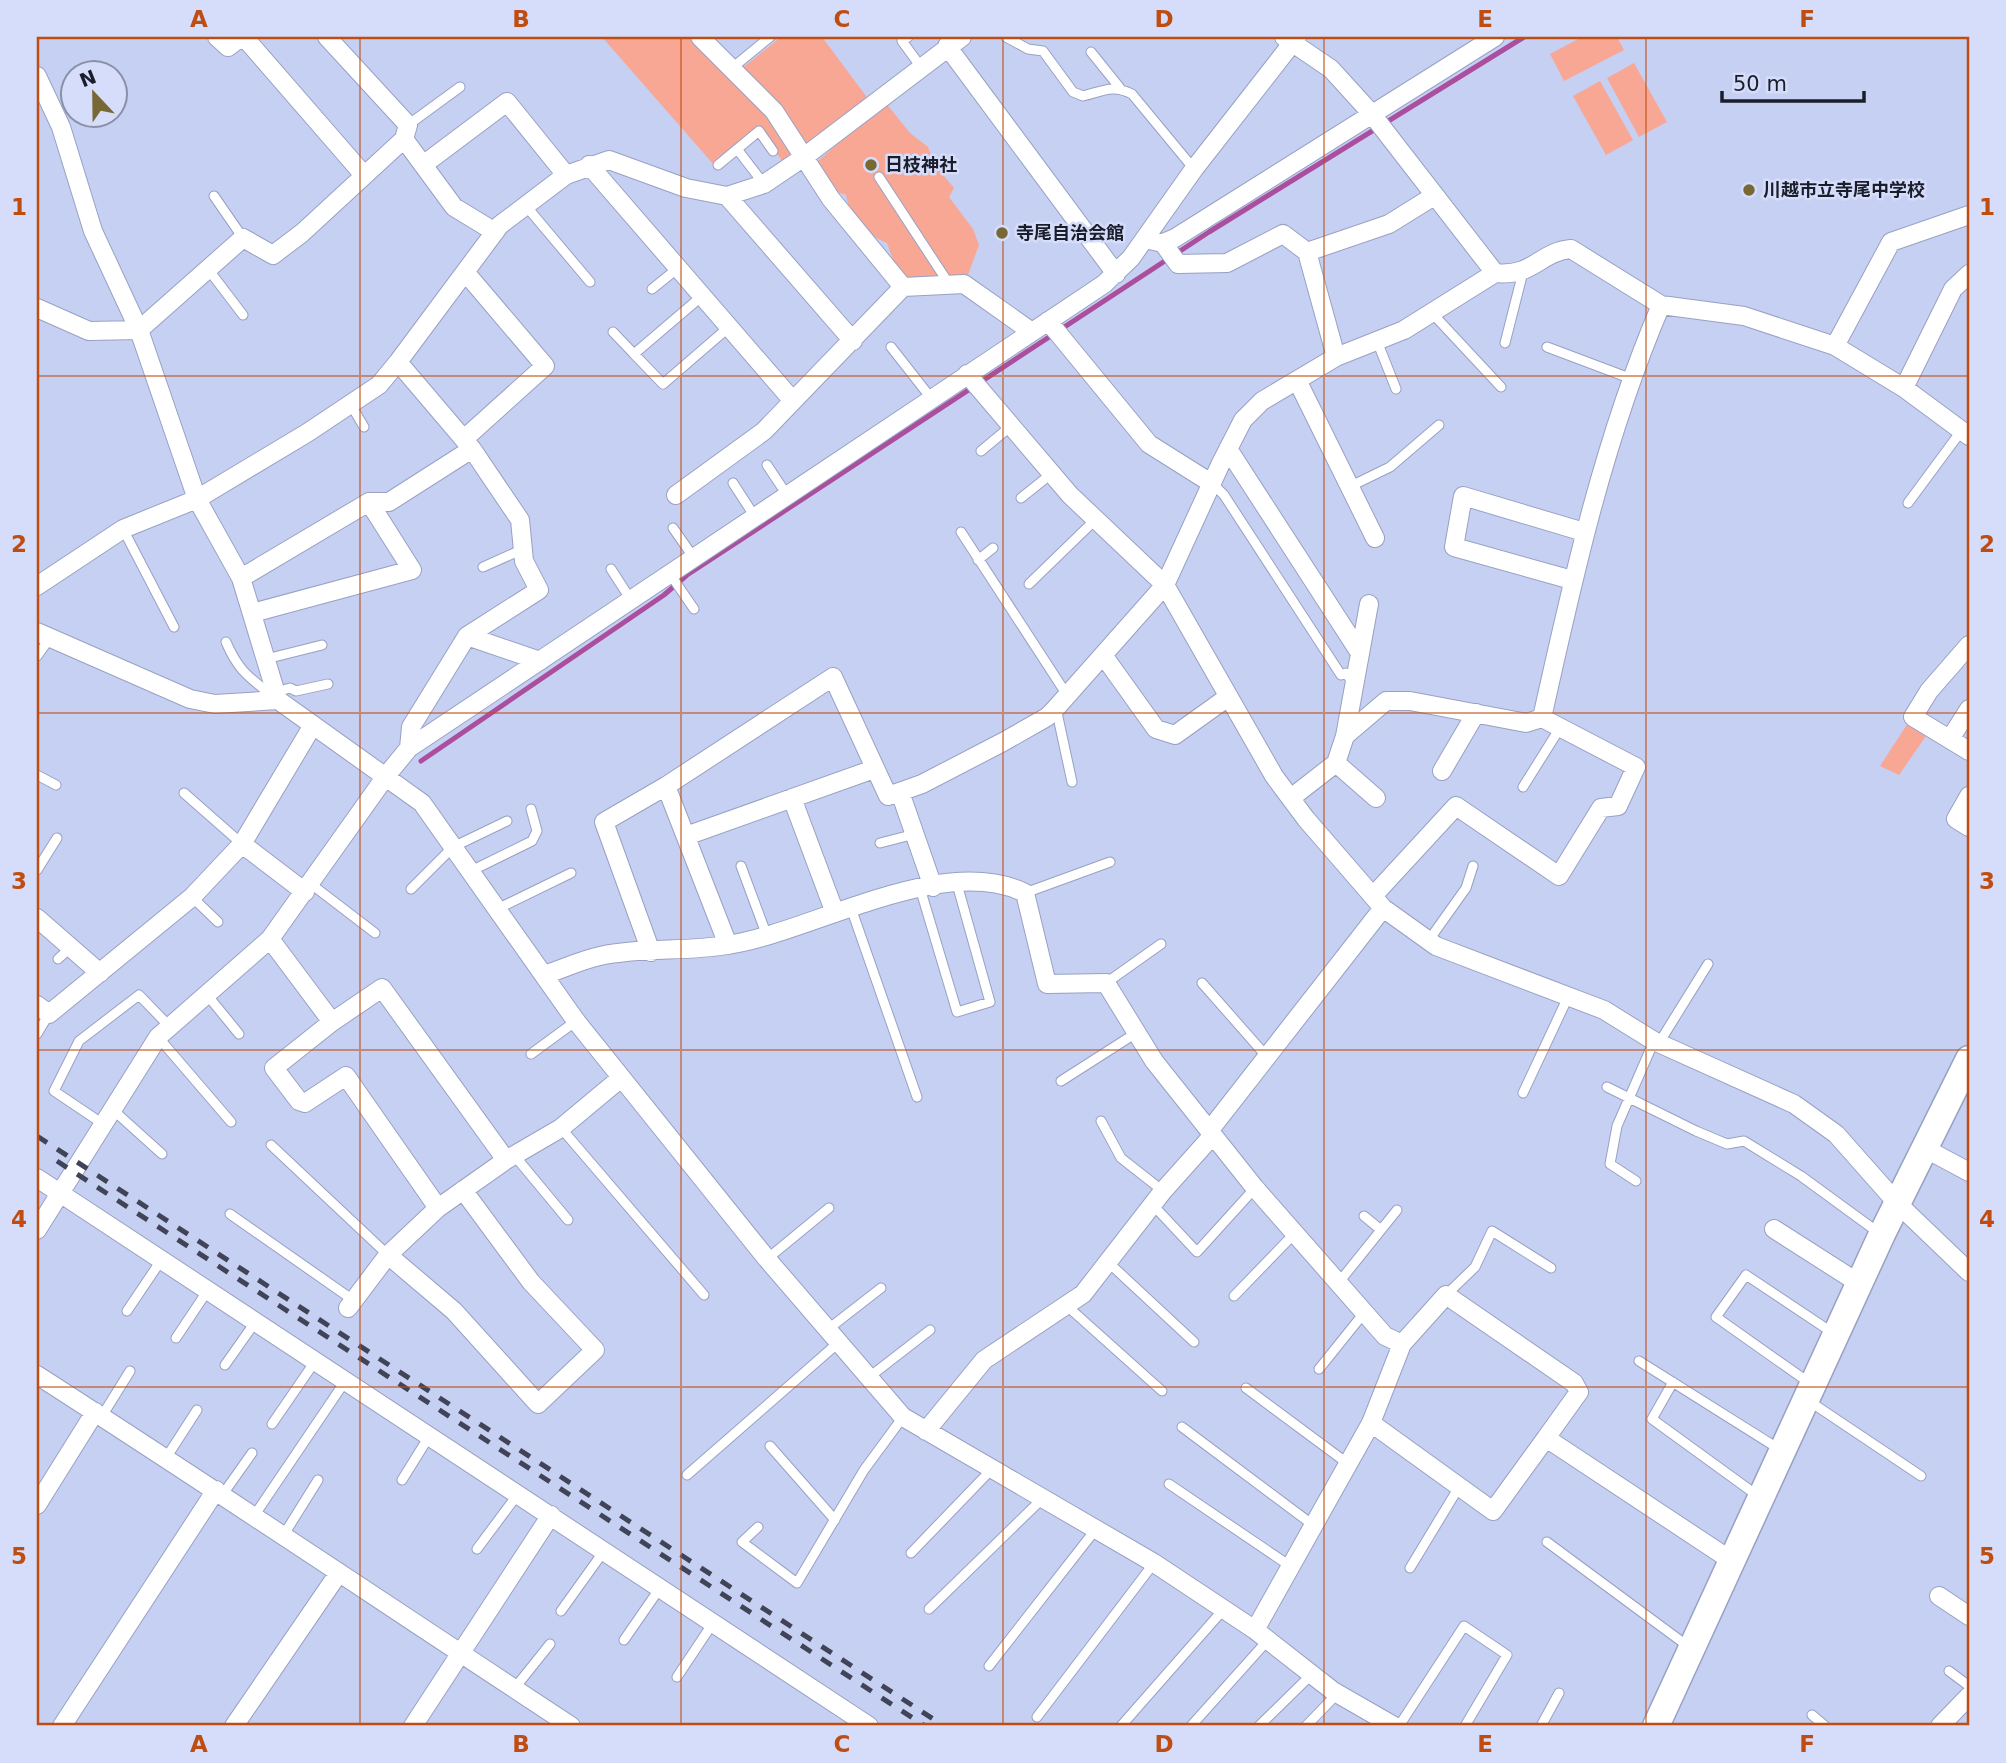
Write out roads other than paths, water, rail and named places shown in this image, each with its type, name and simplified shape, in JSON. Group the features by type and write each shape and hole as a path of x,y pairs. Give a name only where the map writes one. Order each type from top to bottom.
{"street":[{"path":"217,37 229,47 243,37 363,174"},
{"path":"327,37 406,132 423,165 454,207 495,232"},
{"path":"700,37 774,111 831,199 903,287"},
{"path":"1163,243 1495,37"},
{"path":"37,1230 107,1116 165,1032 270,939 386,776 409,748 1116,274 1145,239 1291,39 1331,69 1371,113 1495,273"},
{"path":"37,586 123,529 197,499 379,385 467,273 495,232 566,176 589,165 609,160 686,188 727,196 764,184 804,157 956,40 1116,274"},
{"path":"37,76 61,127 102,254 139,330 197,499 241,578 277,696 422,803 576,1021 767,1259 903,1417 1041,1500 1154,1563 1261,1635 1338,1693 1388,1724"},
{"path":"423,165 507,102 566,176"},
{"path":"37,307 89,331 139,330 243,238 273,255 302,233 406,132"},
{"path":"589,165 793,401"},
{"path":"727,196 853,341"},
{"path":"1307,253 1389,224 1434,196"},
{"path":"1835,346 1891,243 1969,215"},
{"path":"1145,239 1163,243 1178,264 1193,265 1227,262 1270,237 1283,234 1307,253 1336,357"},
{"path":"651,952 604,822 666,786 833,677 888,796 922,784 1047,717 1165,585 1211,482 1243,420 1262,401 1336,357 1404,330 1495,273 1514,275 1524,272 1559,250 1571,249 1661,305 1744,316 1835,346 1904,388 1966,433"},
{"path":"241,578 369,502 389,502 468,444 545,366 544,361 467,273"},
{"path":"1904,388 1953,289 1969,274"},
{"path":"676,495 764,431 903,287 964,284 1032,332"},
{"path":"1542,718 1584,532 1632,379 1661,305"},
{"path":"1048,321 1149,444 1211,482"},
{"path":"398,362 468,444 520,520 521,550 539,590 467,636 411,727 409,748"},
{"path":"967,374 1051,474 1095,520 1165,585 1228,697 1291,798 1378,902 1429,940 1604,1010 1657,1042 1794,1104 1836,1134 1897,1203 1969,1272"},
{"path":"1297,380 1375,538"},
{"path":"1228,449 1360,653"},
{"path":"1572,580 1454,547 1463,496 1584,532"},
{"path":"252,613 412,570 369,502"},
{"path":"1291,798 1336,763 1345,736 1369,604"},
{"path":"43,635 190,699 215,704 277,696"},
{"path":"467,636 540,661"},
{"path":"1969,645 1929,691 1913,717 1969,751"},
{"path":"1103,655 1156,729 1175,735 1228,697"},
{"path":"926,1431 984,1360 1083,1294 1211,1133 1268,1058 1378,902 1456,806 1559,876 1601,808 1618,806 1636,767 1542,718 1526,723 1410,701 1385,701 1345,736"},
{"path":"1950,739 1969,709"},
{"path":"1442,771 1476,713"},
{"path":"43,1009 100,973 192,897 242,844 313,725"},
{"path":"1336,763 1376,798"},
{"path":"686,836 874,769"},
{"path":"666,786 728,945"},
{"path":"901,792 915,834 927,888"},
{"path":"1969,796 1956,819 1969,827"},
{"path":"792,799 843,910"},
{"path":"242,844 308,888"},
{"path":"544,975 600,956 728,945 766,936 878,897 957,884 1008,885 1025,893 1047,984 1106,983 1154,1061 1255,1188 1340,1281 1385,1336 1402,1344"},
{"path":"37,918 65,953 100,973"},
{"path":"270,939 332,1022"},
{"path":"438,1208 346,1076 305,1103 299,1101 274,1068 332,1022 382,989 510,1157"},
{"path":"1656,1726 1882,1234 1968,1066"},
{"path":"350,1304 388,1255 438,1208 510,1157 561,1128 621,1078"},
{"path":"1926,1149 1969,1172"},
{"path":"37,1178 869,1726"},
{"path":"388,1255 454,1311 538,1404 594,1350 531,1282 463,1190"},
{"path":"1774,1229 1860,1284"},
{"path":"1261,1635 1290,1566 1371,1423 1402,1344 1446,1295 1574,1383 1579,1392 1493,1511 1371,1423"},
{"path":"37,1375 220,1492 338,1574 571,1726"},
{"path":"37,1505 98,1414"},
{"path":"1546,1438 1732,1561"},
{"path":"67,1724 220,1492"},
{"path":"413,1726 551,1516"},
{"path":"234,1726 338,1574"},
{"path":"1939,1596 1969,1616"},
{"path":"1940,1726 1969,1696"}],"lane":[{"path":"732,68 770,37"},
{"path":"908,37 902,41 921,66"},
{"path":"1006,37 1028,49 1043,51 1073,92 1083,96 1108,87 1120,88 1132,94 1146,107 1194,169"},
{"path":"1091,51 1120,88"},
{"path":"406,132 460,87"},
{"path":"718,165 759,131 773,151"},
{"path":"737,149 764,184"},
{"path":"879,177 949,284"},
{"path":"214,196 243,238"},
{"path":"526,206 590,282"},
{"path":"652,289 678,268"},
{"path":"208,269 243,315"},
{"path":"1505,343 1524,272"},
{"path":"634,354 702,296"},
{"path":"1432,313 1501,387"},
{"path":"613,332 663,384 729,327"},
{"path":"1377,341 1396,389"},
{"path":"891,347 931,398"},
{"path":"1547,347 1632,379"},
{"path":"351,405 364,427"},
{"path":"1351,486 1390,467 1439,425"},
{"path":"981,451 1011,426"},
{"path":"1908,503 1966,433"},
{"path":"768,465 788,495"},
{"path":"1021,498 1051,474"},
{"path":"1211,482 1224,495 1341,676 1346,673 1354,686"},
{"path":"733,483 755,517"},
{"path":"1029,584 1095,520"},
{"path":"673,528 694,558"},
{"path":"123,529 174,627"},
{"path":"961,532 1061,701 1072,782"},
{"path":"978,560 993,548"},
{"path":"483,567 521,550"},
{"path":"611,569 631,600"},
{"path":"670,574 694,610"},
{"path":"37,656 43,635"},
{"path":"226,642 236,665 246,677 277,696 290,688 296,691 328,684"},
{"path":"266,659 322,645"},
{"path":"1523,787 1560,728"},
{"path":"37,775 56,785"},
{"path":"184,793 242,844"},
{"path":"471,871 532,841 537,831 531,809"},
{"path":"411,889 453,847 507,821"},
{"path":"880,843 915,834"},
{"path":"37,870 57,838"},
{"path":"1025,893 1110,862"},
{"path":"741,866 766,936"},
{"path":"1429,940 1466,888 1473,866"},
{"path":"497,909 571,873"},
{"path":"927,888 957,1012 990,1002 957,884"},
{"path":"308,888 374,933"},
{"path":"192,897 218,922"},
{"path":"843,910 917,1097"},
{"path":"1106,983 1161,944"},
{"path":"1636,1181 1610,1164 1617,1126 1657,1042 1708,964"},
{"path":"1202,983 1268,1058"},
{"path":"162,1154 107,1116 54,1091 79,1041 139,995 231,1122"},
{"path":"208,996 239,1034"},
{"path":"1523,1093 1569,997"},
{"path":"37,1034 43,1009"},
{"path":"531,1054 576,1021"},
{"path":"1061,1081 1136,1033"},
{"path":"1607,1087 1727,1144 1744,1141 1801,1175 1882,1234"},
{"path":"1101,1121 1121,1158 1158,1198 1197,1252 1255,1188"},
{"path":"561,1128 704,1295"},
{"path":"271,1145 388,1255"},
{"path":"510,1157 568,1220"},
{"path":"767,1259 829,1208"},
{"path":"1340,1281 1397,1210"},
{"path":"230,1214 350,1304"},
{"path":"1364,1216 1381,1230"},
{"path":"1446,1295 1475,1267 1492,1231 1551,1268"},
{"path":"1234,1296 1295,1233"},
{"path":"127,1311 162,1259"},
{"path":"1109,1263 1194,1342"},
{"path":"1836,1335 1746,1275 1716,1317 1921,1476"},
{"path":"687,1475 881,1288"},
{"path":"176,1338 209,1289"},
{"path":"1067,1306 1162,1391"},
{"path":"1319,1368 1365,1312"},
{"path":"225,1365 256,1320"},
{"path":"868,1378 930,1330"},
{"path":"272,1424 316,1360"},
{"path":"1639,1360 1782,1451"},
{"path":"98,1414 130,1371"},
{"path":"254,1516 346,1380"},
{"path":"1673,1382 1652,1419 1760,1498"},
{"path":"1246,1388 1347,1463"},
{"path":"166,1458 197,1410"},
{"path":"758,1527 742,1542 797,1583 864,1470 903,1417"},
{"path":"1182,1427 1313,1525"},
{"path":"402,1480 430,1435"},
{"path":"770,1447 835,1520"},
{"path":"220,1492 252,1453"},
{"path":"911,1553 990,1470"},
{"path":"283,1536 318,1480"},
{"path":"1169,1484 1290,1566"},
{"path":"1410,1568 1459,1487"},
{"path":"477,1549 518,1494"},
{"path":"929,1609 1041,1500"},
{"path":"989,1667 1096,1529"},
{"path":"1547,1542 1691,1649"},
{"path":"561,1611 604,1551"},
{"path":"1037,1717 1154,1563"},
{"path":"624,1640 660,1588"},
{"path":"1122,1726 1223,1610"},
{"path":"677,1677 713,1623"},
{"path":"1388,1724 1464,1626 1507,1655 1465,1726"},
{"path":"1191,1726 1261,1635"},
{"path":"514,1689 550,1644"},
{"path":"1950,1671 1969,1686"},
{"path":"1259,1726 1312,1674"},
{"path":"1306,1726 1338,1693"},
{"path":"1541,1726 1559,1693"},
{"path":"1812,1715 1825,1726"}],"waterway":[{"path":"421,761 664,595 687,575 1209,232 1524,37"}],"railway":[{"path":"37,1136 944,1726"},
{"path":"57,1161 925,1726"}],"place":[{"name":"日枝神社","path":"871,165"},
{"name":"川越市立寺尾中学校","path":"1749,190"},
{"name":"寺尾自治会館","path":"1002,233"}]}
